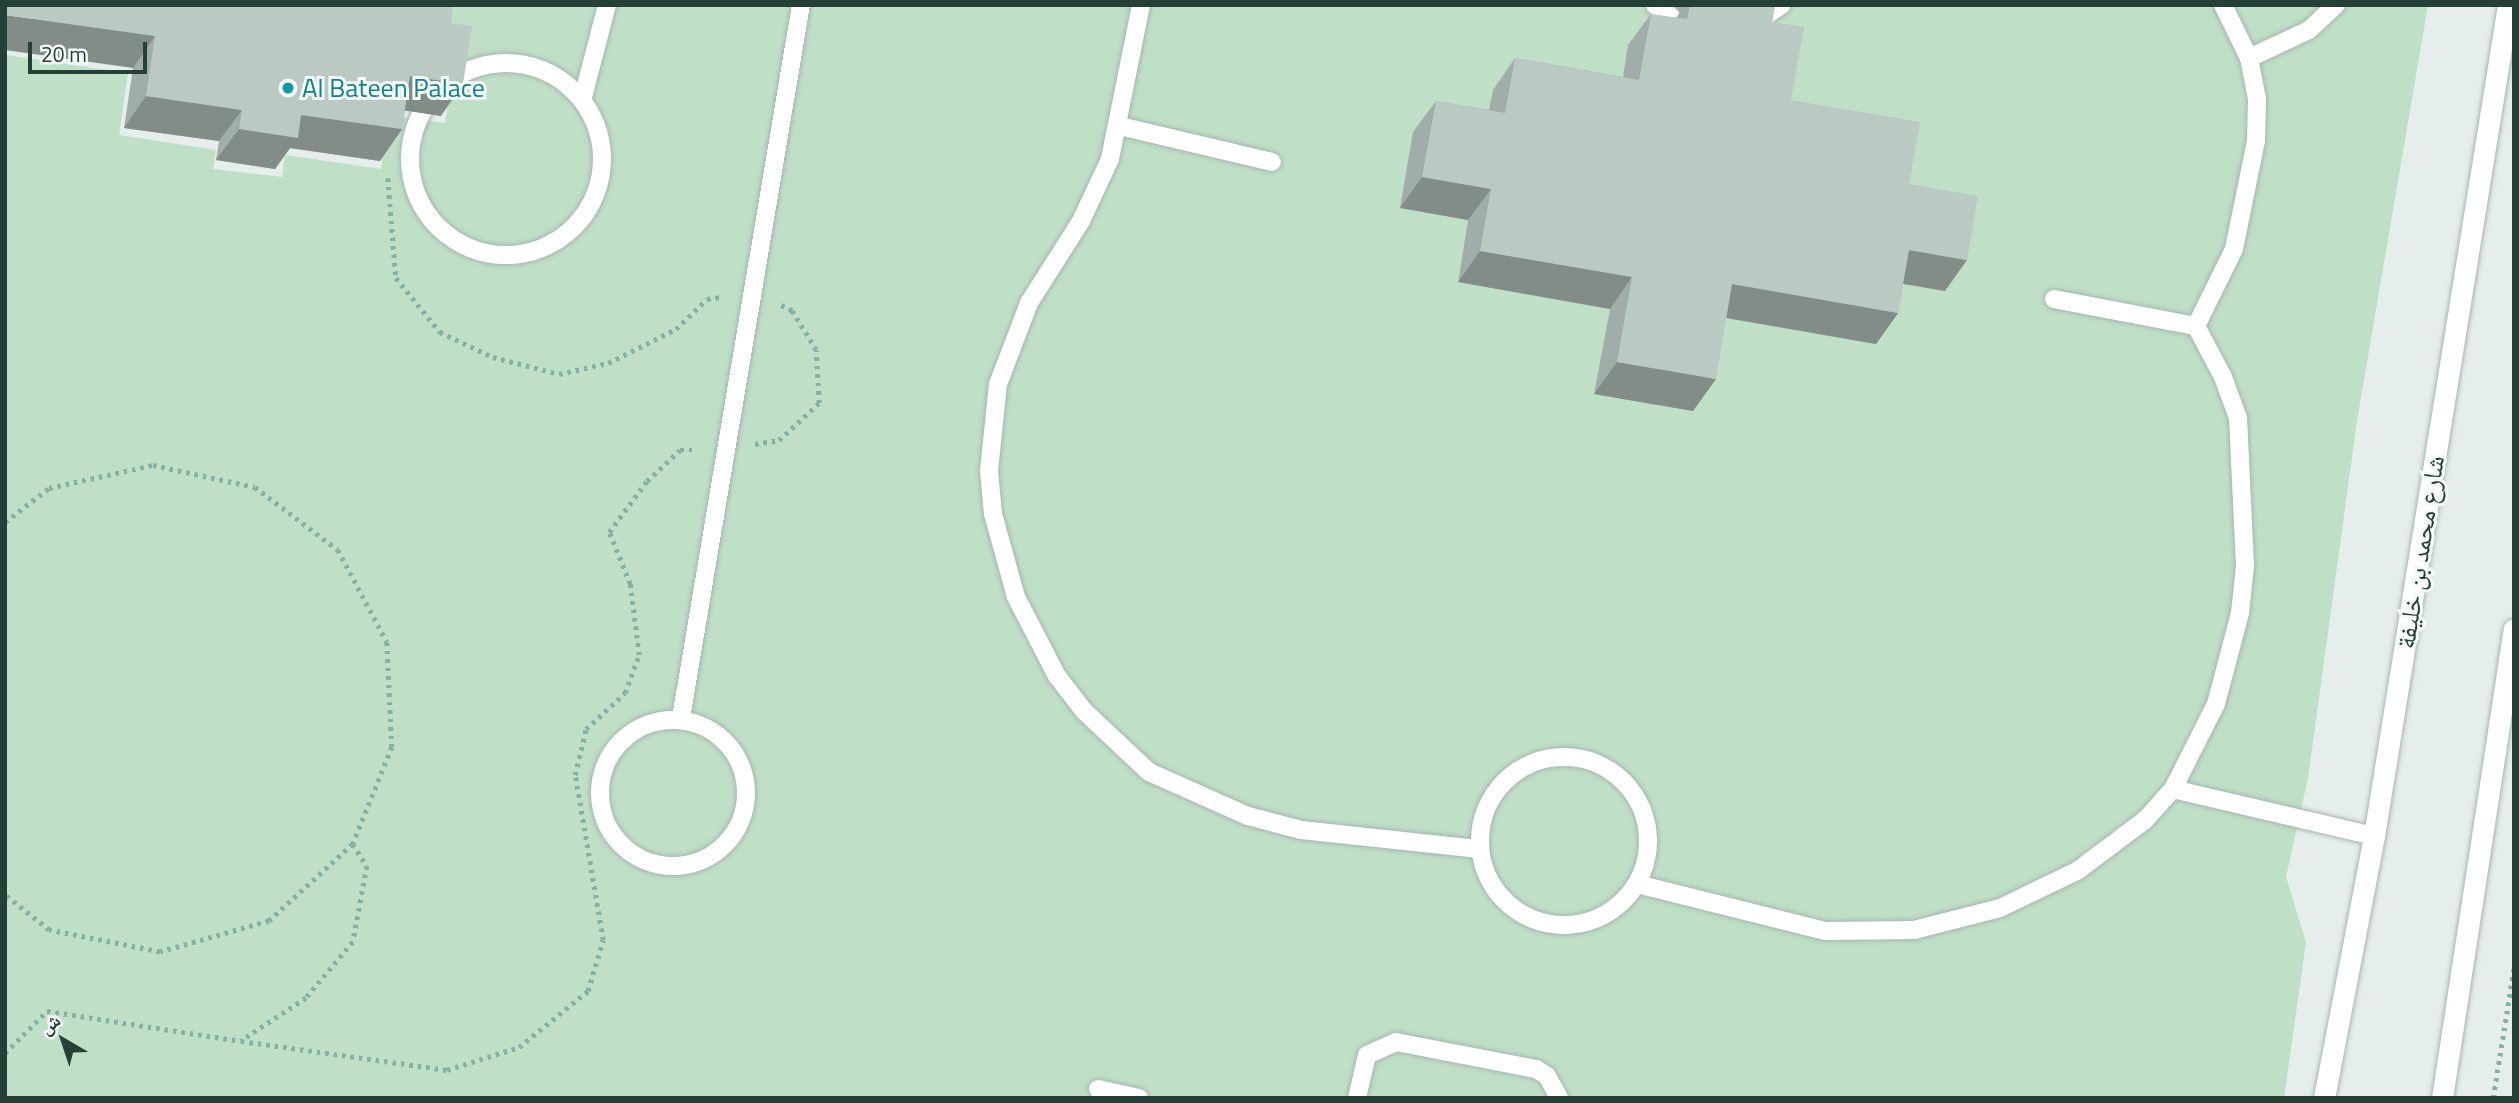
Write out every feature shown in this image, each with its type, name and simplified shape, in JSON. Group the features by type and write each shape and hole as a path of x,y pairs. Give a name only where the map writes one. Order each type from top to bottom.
{"main road":[{"name":"شارع محمد بن خليفة","path":"2324,1098 2374,836 2508,5"},
{"path":"2442,1098 2514,630"}],"lane":[{"path":"583,97 537,65 482,64 434,93 409,142 415,197 450,240 503,258 557,244 595,203 604,148 583,97 607,5"},
{"path":"681,718 801,5"},
{"path":"1141,5 1120,126 1097,191 1029,303 1011,343 997,395 989,471 993,514 1002,556 1034,638 1057,676 1115,743 1149,772 1198,797 1301,830 1480,849"},
{"path":"1655,5 1671,17"},
{"path":"1755,23 1782,5"},
{"path":"2196,326 2234,249 2256,141 2257,99 2249,58 2223,5"},
{"path":"2249,58 2309,30 2336,5"},
{"path":"1120,126 1272,162"},
{"path":"2054,299 2196,326"},
{"path":"1637,884 1825,930 1914,930 2000,908 2077,872 2145,820 2173,789 2216,704 2240,613 2245,566 2238,418 2223,377 2196,326"},
{"path":"681,718 732,746 748,801 734,838 721,852 665,869 614,841 600,812 598,786 626,735 650,722 681,718"},
{"path":"1552,757 1594,761 1629,785 1640,802 1649,844 1637,884 1607,914 1567,926 1545,923 1508,904 1494,889 1480,849 1487,807 1513,774 1552,757"},
{"path":"2173,789 2374,836"},
{"path":"1357,1098 1367,1055 1396,1042 1536,1069 1547,1076 1559,1098"},
{"path":"1098,1089 1139,1098"}],"path":[{"path":"5,1052 47,1011 447,1070 519,1046 588,990 603,940 575,775 586,729 625,693 639,655 630,584 609,531 647,481 680,450 726,449 779,440 819,403 816,350 792,311 752,292 707,299 676,328 608,363 559,374 492,357 440,332 396,278 388,178"},
{"path":"5,522 50,488 153,465 255,487 338,550 387,642 392,747 353,845 270,921 160,951 49,930 5,895"},
{"path":"241,1041 306,998 353,942 367,866 353,845"},
{"path":"2493,1098 2514,967"}],"green space":[{"path":"442,5 1673,5 1665,51 1616,112 1493,90 1483,145 1400,208 1468,220 1458,282 1610,309 1595,394 1693,411 1710,315 1769,132 1758,5 2428,5 2357,421 2308,778 2286,877 2306,942 2284,1098 5,1098 5,55 128,73 119,135 216,150 213,169 282,177 285,155 381,169 390,116 445,123 456,50"}],"building":[{"name":"Al Bateen Palace","path":"5,5 453,5 451,23 472,26 463,84 410,76 402,129 301,115 298,138 239,129 242,110 146,96 155,36 5,15"},
{"path":"1690,5 1775,5 1772,22 1804,27 1791,100 1920,122 1909,184 1978,196 1967,260 1909,250 1898,313 1732,284 1716,379 1617,362 1632,277 1480,251 1491,189 1422,177 1436,101 1505,113 1515,58 1639,80 1651,14 1687,19"}],"place":[{"name":"Al Bateen Palace","path":"288,88"}]}
